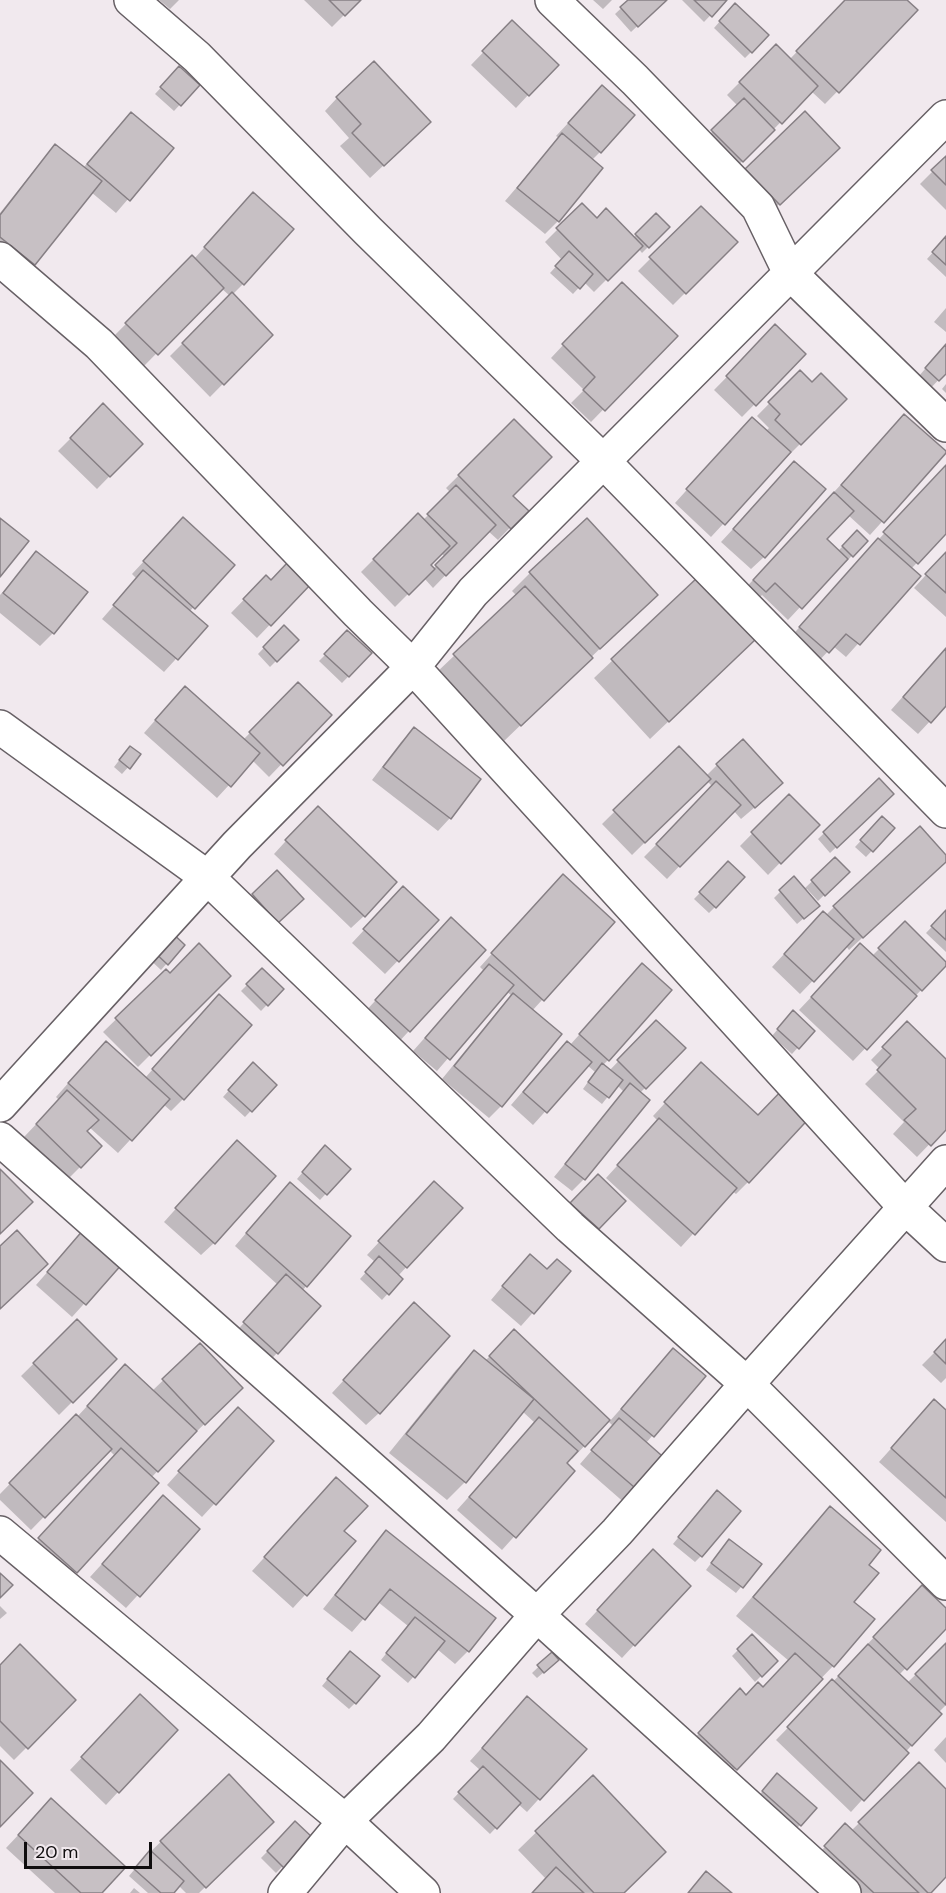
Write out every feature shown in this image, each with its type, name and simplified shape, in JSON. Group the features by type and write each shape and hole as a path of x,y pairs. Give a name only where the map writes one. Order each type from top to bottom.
{"street":[{"path":"131,0 197,57 368,231 603,461 946,811"},
{"path":"552,0 635,80 758,207 790,273 946,425"},
{"path":"0,1106 237,845 413,667 473,592 946,117"},
{"path":"0,259 99,344 413,667 905,1207 946,1245"},
{"path":"0,727 207,877 570,1227 747,1383 946,1583"},
{"path":"0,1139 537,1615 844,1893"},
{"path":"285,1893 345,1821 431,1737 537,1615 617,1532 747,1383 946,1162"},
{"path":"0,1533 345,1821 423,1893"}],"building":[{"path":"329,0 361,0 345,16"},
{"path":"628,0 667,0 638,27 620,7"},
{"path":"694,0 727,0 712,17"},
{"path":"845,0 907,0 918,10 839,93 796,51"},
{"path":"735,3 769,35 752,53 719,21"},
{"path":"512,20 559,65 529,96 482,51"},
{"path":"776,44 818,86 782,124 739,82"},
{"path":"374,61 431,122 384,166 352,133 361,124 336,97"},
{"path":"179,66 200,85 181,106 160,87"},
{"path":"602,85 635,115 601,153 568,123"},
{"path":"744,98 775,130 743,162 711,130"},
{"path":"805,111 840,148 780,205 745,169"},
{"path":"131,112 174,148 130,201 87,164"},
{"path":"562,133 603,168 559,222 517,188"},
{"path":"55,144 102,181 35,265 0,237 0,215"},
{"path":"946,156 946,185 931,170"},
{"path":"253,192 294,229 244,285 204,247"},
{"path":"582,203 597,218 606,208 643,246 608,281 556,228"},
{"path":"701,206 738,242 686,294 649,257"},
{"path":"656,213 670,227 649,248 635,234"},
{"path":"946,236 946,265 932,252"},
{"path":"569,251 593,274 580,289 555,266"},
{"path":"192,255 224,288 158,355 125,323"},
{"path":"622,282 678,336 605,411 583,390 595,377 562,344"},
{"path":"232,292 273,335 224,385 182,343"},
{"path":"775,324 806,354 756,406 726,376"},
{"path":"946,344 946,374 939,381 925,368"},
{"path":"800,370 812,382 821,373 847,399 801,445 775,420 780,414 768,402"},
{"path":"103,403 143,444 110,477 70,438"},
{"path":"904,414 946,453 884,523 841,485"},
{"path":"752,417 791,452 725,525 686,489"},
{"path":"514,419 552,457 513,496 529,511 511,529 458,475"},
{"path":"794,461 826,489 765,558 733,529"},
{"path":"946,465 946,534 918,564 883,532"},
{"path":"456,485 496,525 446,576 435,565 457,543 427,514"},
{"path":"834,492 854,511 827,539 848,559 802,609 775,583 766,592 753,580"},
{"path":"418,513 450,546 431,565 435,569 409,595 373,559"},
{"path":"183,517 235,565 195,609 143,561"},
{"path":"0,518 29,541 0,577"},
{"path":"587,518 658,595 600,649 529,572"},
{"path":"857,530 868,541 853,557 842,546"},
{"path":"878,538 921,576 860,645 846,634 829,653 799,627"},
{"path":"36,551 88,592 54,634 3,593"},
{"path":"946,552 946,593 925,574"},
{"path":"288,562 311,584 271,626 243,599 266,575 271,580"},
{"path":"143,570 208,626 178,660 113,605"},
{"path":"698,577 756,639 669,722 611,659"},
{"path":"525,586 593,658 521,726 453,654"},
{"path":"284,625 299,640 277,662 263,647"},
{"path":"347,630 372,653 349,677 324,654"},
{"path":"946,648 946,706 931,723 903,697"},
{"path":"298,682 332,715 283,766 249,732"},
{"path":"185,686 260,753 231,787 155,720"},
{"path":"414,727 481,779 451,819 383,767"},
{"path":"743,739 783,783 755,808 716,764"},
{"path":"130,746 141,754 130,769 119,760"},
{"path":"679,746 711,779 645,843 613,810"},
{"path":"879,778 894,794 837,848 823,832"},
{"path":"716,781 741,805 680,867 656,844"},
{"path":"789,794 820,825 781,864 751,832"},
{"path":"318,806 397,882 365,917 285,840"},
{"path":"882,816 895,828 873,852 860,840"},
{"path":"920,826 946,855 946,862 863,938 833,906"},
{"path":"835,857 850,872 825,896 811,880"},
{"path":"728,861 745,877 716,908 699,892"},
{"path":"277,870 304,899 278,923 252,894"},
{"path":"563,874 615,922 544,1001 491,953"},
{"path":"794,876 820,906 804,919 779,890"},
{"path":"403,886 439,920 399,962 363,929"},
{"path":"946,910 946,940 931,926"},
{"path":"823,911 854,939 814,982 784,954"},
{"path":"451,917 486,950 410,1032 375,1000"},
{"path":"905,921 946,962 946,966 922,991 878,948"},
{"path":"168,929 185,945 168,965 151,949"},
{"path":"199,943 231,976 151,1056 115,1018 166,969 170,973"},
{"path":"860,943 917,996 867,1050 811,997"},
{"path":"642,963 672,990 609,1061 579,1034"},
{"path":"489,964 514,985 450,1060 425,1038"},
{"path":"262,968 284,989 268,1006 246,984"},
{"path":"513,993 562,1034 502,1107 454,1066"},
{"path":"219,994 252,1025 184,1100 152,1069"},
{"path":"793,1010 815,1031 799,1049 777,1029"},
{"path":"656,1020 686,1048 646,1089 617,1060"},
{"path":"907,1021 946,1059 946,1130 931,1146 904,1120 916,1109 877,1070 891,1055 882,1047"},
{"path":"106,1041 170,1099 132,1141 68,1083"},
{"path":"567,1041 592,1062 547,1113 523,1092"},
{"path":"253,1062 277,1085 252,1112 228,1090"},
{"path":"701,1062 758,1115 786,1086 815,1112 749,1183 664,1102"},
{"path":"602,1063 623,1080 609,1098 588,1082"},
{"path":"630,1083 650,1100 585,1180 565,1164"},
{"path":"67,1090 99,1120 87,1131 102,1146 81,1168 36,1124"},
{"path":"659,1118 737,1188 695,1235 617,1165"},
{"path":"237,1140 276,1176 215,1244 175,1208"},
{"path":"325,1145 351,1169 327,1195 302,1172"},
{"path":"0,1169 33,1202 0,1234"},
{"path":"598,1174 626,1201 599,1229 570,1203"},
{"path":"434,1181 463,1208 407,1268 378,1241"},
{"path":"290,1182 351,1236 307,1287 246,1233"},
{"path":"84,1229 123,1263 86,1305 47,1272"},
{"path":"17,1230 48,1264 0,1309 0,1246"},
{"path":"530,1254 547,1269 557,1259 571,1271 534,1314 502,1286"},
{"path":"379,1256 403,1279 389,1295 365,1272"},
{"path":"286,1274 321,1306 278,1354 243,1322"},
{"path":"414,1302 450,1336 380,1414 343,1380"},
{"path":"77,1319 117,1359 73,1403 33,1363"},
{"path":"514,1329 610,1420 585,1447 489,1356"},
{"path":"946,1339 946,1364 934,1352"},
{"path":"200,1343 243,1388 205,1425 162,1379"},
{"path":"673,1348 706,1376 654,1437 621,1409"},
{"path":"474,1350 534,1399 466,1483 406,1434"},
{"path":"125,1364 197,1431 158,1472 87,1406"},
{"path":"934,1399 946,1410 946,1498 891,1448"},
{"path":"238,1407 274,1441 216,1505 178,1471"},
{"path":"76,1414 112,1449 45,1518 9,1483"},
{"path":"539,1417 578,1451 567,1463 575,1471 516,1538 469,1497"},
{"path":"619,1418 669,1462 641,1493 591,1450"},
{"path":"121,1448 159,1483 77,1573 38,1538"},
{"path":"336,1477 368,1506 344,1531 356,1541 307,1596 264,1557"},
{"path":"717,1490 741,1511 702,1557 678,1537"},
{"path":"163,1495 200,1529 140,1597 102,1564"},
{"path":"830,1506 881,1550 869,1565 879,1573 854,1602 875,1619 834,1667 753,1597"},
{"path":"386,1530 496,1618 469,1652 390,1589 365,1620 335,1595"},
{"path":"729,1539 762,1564 743,1588 711,1563"},
{"path":"653,1549 691,1586 635,1646 597,1610"},
{"path":"0,1573 13,1585 0,1598"},
{"path":"922,1585 946,1608 946,1629 907,1670 873,1637"},
{"path":"415,1617 445,1641 415,1678 386,1653"},
{"path":"752,1634 778,1661 762,1677 737,1649"},
{"path":"946,1643 946,1705 915,1674"},
{"path":"20,1644 76,1700 28,1749 0,1721 0,1665"},
{"path":"868,1644 942,1714 912,1746 838,1676"},
{"path":"350,1651 380,1676 356,1704 327,1679"},
{"path":"552,1652 559,1660 544,1673 537,1665"},
{"path":"795,1653 823,1679 737,1770 698,1733 740,1688 746,1695 758,1682 763,1687"},
{"path":"832,1679 909,1753 864,1801 787,1727"},
{"path":"140,1694 178,1730 119,1793 81,1757"},
{"path":"527,1696 587,1749 540,1800 482,1748"},
{"path":"0,1760 33,1793 0,1827"},
{"path":"919,1762 946,1789 946,1877 931,1893 928,1893 858,1822"},
{"path":"483,1766 521,1803 497,1829 458,1792"},
{"path":"777,1773 817,1808 801,1826 762,1791"},
{"path":"229,1774 274,1822 206,1888 160,1841"},
{"path":"593,1775 666,1852 624,1893 594,1893 535,1831"},
{"path":"51,1798 126,1867 102,1893 81,1893 18,1835"},
{"path":"295,1821 313,1838 284,1868 267,1851"},
{"path":"845,1823 919,1893 874,1893 824,1846"},
{"path":"150,1850 184,1881 174,1893 161,1893 134,1869"},
{"path":"556,1867 584,1893 532,1893"},
{"path":"706,1871 732,1893 688,1893"}]}
